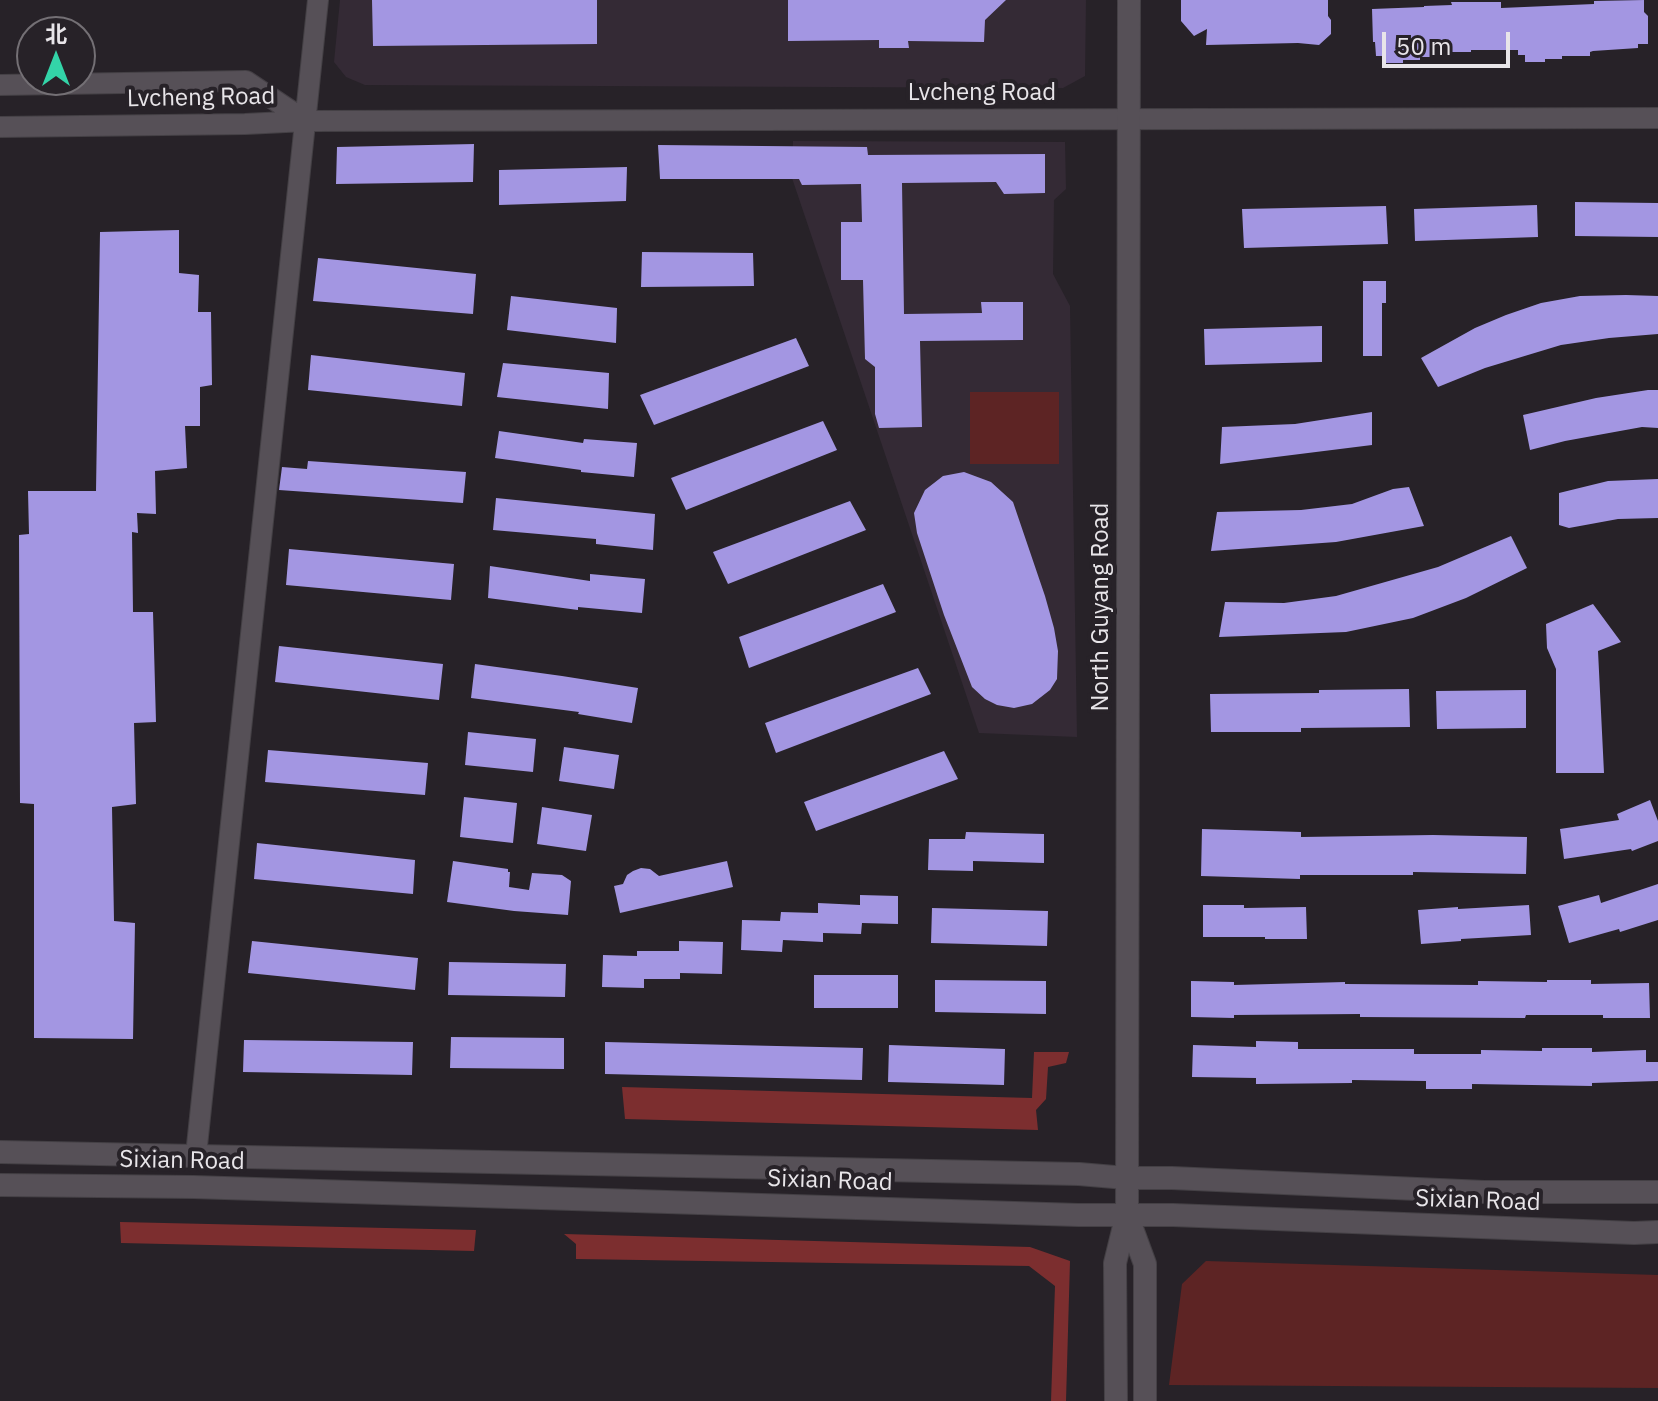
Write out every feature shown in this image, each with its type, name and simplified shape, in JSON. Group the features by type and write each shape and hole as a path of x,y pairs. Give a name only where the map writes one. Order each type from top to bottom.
{"main road":[{"name":"North Guyang Road","path":"1127,1214 1129,0"},
{"name":"Sixian Road","path":"0,1152 1064,1174 1484,1192 1658,1192"},
{"name":"Sixian Road","path":"0,1185 193,1187 1658,1232"},
{"path":"1116,1401 1115,1263 1127,1214"},
{"path":"1127,1214 1145,1264 1145,1401"}],"street":[{"path":"196,1155 318,0"},
{"name":"Lvcheng Road","path":"0,85 246,81 306,121"},
{"name":"Lvcheng Road","path":"0,127 306,121 1658,118"}],"shaded area":[{"path":"340,0 1086,0 1085,76 1063,88 365,85 346,77 334,62"},
{"path":"793,141 1065,142 1066,189 1054,200 1053,274 1070,306 1077,737 979,733 792,178"},
{"path":"970,392 1059,392 1059,464 970,464"},
{"path":"1034,1052 1069,1052 1066,1063 1048,1067 1046,1099 1036,1110 1038,1130 625,1119 622,1087 1032,1098"},
{"path":"120,1222 476,1230 474,1251 121,1243"},
{"path":"564,1234 1030,1247 1070,1261 1066,1401 1051,1401 1055,1286 1029,1266 576,1259 576,1244"},
{"path":"1206,1261 1658,1275 1658,1388 1169,1385 1182,1284"}],"building":[{"path":"372,0 597,0 597,44 373,46"},
{"path":"788,0 1006,0 985,20 984,42 908,41 909,48 879,48 879,40 788,41"},
{"path":"1181,0 1328,0 1331,34 1319,45 1206,45 1207,29 1194,36 1181,21"},
{"path":"1644,0 1644,12 1648,16 1648,44 1638,44 1638,48 1593,51 1590,56 1562,56 1562,59 1545,59 1545,62 1525,62 1525,55 1518,55 1518,50 1471,50 1451,52 1448,57 1420,57 1420,60 1403,60 1403,63 1383,63 1383,56 1376,56 1373,42 1372,9 1452,5 1451,2 1501,2 1501,8"},
{"path":"474,144 473,182 336,184 337,147"},
{"path":"658,145 867,147 868,155 1045,154 1045,193 1004,194 996,182 902,183 904,314 982,313 981,302 1023,302 1023,340 920,341 922,427 879,428 875,414 875,367 865,359 863,280 841,280 841,222 862,222 861,184 802,185 799,179 660,179"},
{"path":"627,167 626,201 499,205 499,170"},
{"path":"1575,202 1658,203 1658,237 1575,236"},
{"path":"1537,205 1538,237 1415,241 1414,209"},
{"path":"1386,206 1388,244 1244,248 1242,209"},
{"path":"179,230 179,273 199,275 198,312 211,312 212,385 200,387 200,426 185,426 187,468 155,471 156,514 137,513 138,533 132,532 133,612 153,612 156,722 134,723 136,804 112,807 114,921 135,923 133,1039 34,1038 34,804 20,803 19,535 29,534 28,491 96,491 100,232"},
{"path":"642,252 753,253 754,286 641,287"},
{"path":"318,258 476,274 473,314 313,301"},
{"path":"1363,281 1386,281 1386,303 1382,303 1382,356 1363,356"},
{"path":"511,296 617,308 616,343 507,330"},
{"path":"1580,296 1658,296 1658,334 1561,345 1485,368 1438,387 1421,358 1475,328 1541,303"},
{"path":"1322,326 1322,362 1205,365 1204,329"},
{"path":"796,338 809,366 654,425 640,395"},
{"path":"311,355 465,373 462,406 308,390"},
{"path":"503,363 609,373 608,409 497,397"},
{"path":"1658,390 1658,428 1642,427 1530,450 1523,415"},
{"path":"1372,412 1372,445 1220,464 1222,427 1295,424"},
{"path":"823,421 837,450 686,510 671,478"},
{"path":"499,431 583,443 584,439 637,443 634,477 495,458"},
{"path":"308,461 466,472 463,503 279,490 282,467 307,469"},
{"path":"964,472 991,482 1013,502 1045,596 1058,651 1057,679 1050,690 1032,704 1014,708 997,705 972,687 917,533 914,513 925,490 943,476"},
{"path":"1658,479 1658,518 1618,519 1569,528 1559,525 1559,493 1608,481"},
{"path":"1409,487 1424,526 1336,542 1211,551 1217,512 1301,510 1352,504 1393,489"},
{"path":"496,498 655,514 653,550 596,544 596,539 493,530"},
{"path":"850,501 866,530 728,584 713,552"},
{"path":"1511,536 1527,568 1466,598 1413,618 1346,632 1219,637 1225,602 1284,603 1336,596 1438,567"},
{"path":"289,549 454,564 451,600 286,585"},
{"path":"490,566 590,581 590,574 645,579 642,613 578,607 578,610 488,598"},
{"path":"883,584 896,612 749,668 739,637"},
{"path":"1593,604 1621,642 1598,651 1604,773 1556,773 1556,669 1547,648 1546,624"},
{"path":"279,646 443,664 439,700 275,682"},
{"path":"475,664 638,688 632,723 579,712 471,698"},
{"path":"918,668 931,694 776,753 765,723"},
{"path":"1409,689 1410,727 1211,732 1210,694"},
{"path":"1526,690 1526,728 1437,729 1436,691"},
{"path":"468,732 536,739 533,772 465,765"},
{"path":"564,747 619,755 614,789 559,781"},
{"path":"268,750 428,763 425,795 265,782"},
{"path":"944,751 958,779 816,831 804,802"},
{"path":"464,797 517,803 513,843 460,837"},
{"path":"1650,800 1658,821 1658,841 1632,851 1564,859 1560,829 1619,820 1617,814"},
{"path":"542,807 592,815 586,851 537,844"},
{"path":"1202,829 1301,832 1301,837 1527,837 1526,874 1413,872 1413,875 1300,875 1300,879 1201,876"},
{"path":"966,832 1044,834 1044,863 973,861 973,871 928,870 929,839 965,839"},
{"path":"257,843 415,860 413,894 254,879"},
{"path":"453,861 508,869 509,887 529,890 532,873 562,875 571,881 568,915 447,902"},
{"path":"727,861 733,887 620,913 614,886 623,884 633,871 650,869 659,876"},
{"path":"1658,884 1658,920 1569,943 1558,906 1599,895 1601,903"},
{"path":"860,895 898,896 898,924 862,923 861,934 823,933 823,942 783,940 782,952 741,950 742,920 780,921 781,912 818,913 818,903 860,905"},
{"path":"1203,905 1306,907 1307,939 1203,937"},
{"path":"1529,905 1531,935 1421,944 1418,910"},
{"path":"932,908 1048,911 1047,946 931,943"},
{"path":"252,941 418,958 415,990 248,973"},
{"path":"679,941 723,942 722,974 680,973 680,979 644,979 644,988 602,987 603,955 637,956 637,951 679,951"},
{"path":"449,962 566,964 565,997 448,995"},
{"path":"814,975 898,975 898,1008 814,1008"},
{"path":"935,980 1046,981 1046,1014 935,1012"},
{"path":"1591,980 1591,984 1649,983 1650,1018 1603,1018 1603,1015 1360,1017 1360,1014 1191,1017 1191,981 1234,982 1234,985 1345,982 1478,985 1478,981"},
{"path":"451,1037 564,1038 564,1069 450,1068"},
{"path":"244,1040 413,1042 412,1075 243,1072"},
{"path":"1256,1041 1298,1042 1298,1049 1414,1049 1414,1054 1481,1054 1481,1050 1542,1051 1542,1048 1592,1048 1592,1052 1646,1050 1646,1062 1658,1062 1658,1081 1592,1083 1592,1086 1472,1084 1472,1089 1426,1089 1426,1081 1256,1084 1256,1078 1192,1077 1193,1045 1256,1047"},
{"path":"605,1042 863,1048 862,1080 605,1074"},
{"path":"889,1045 1005,1049 1004,1085 888,1082"}]}
